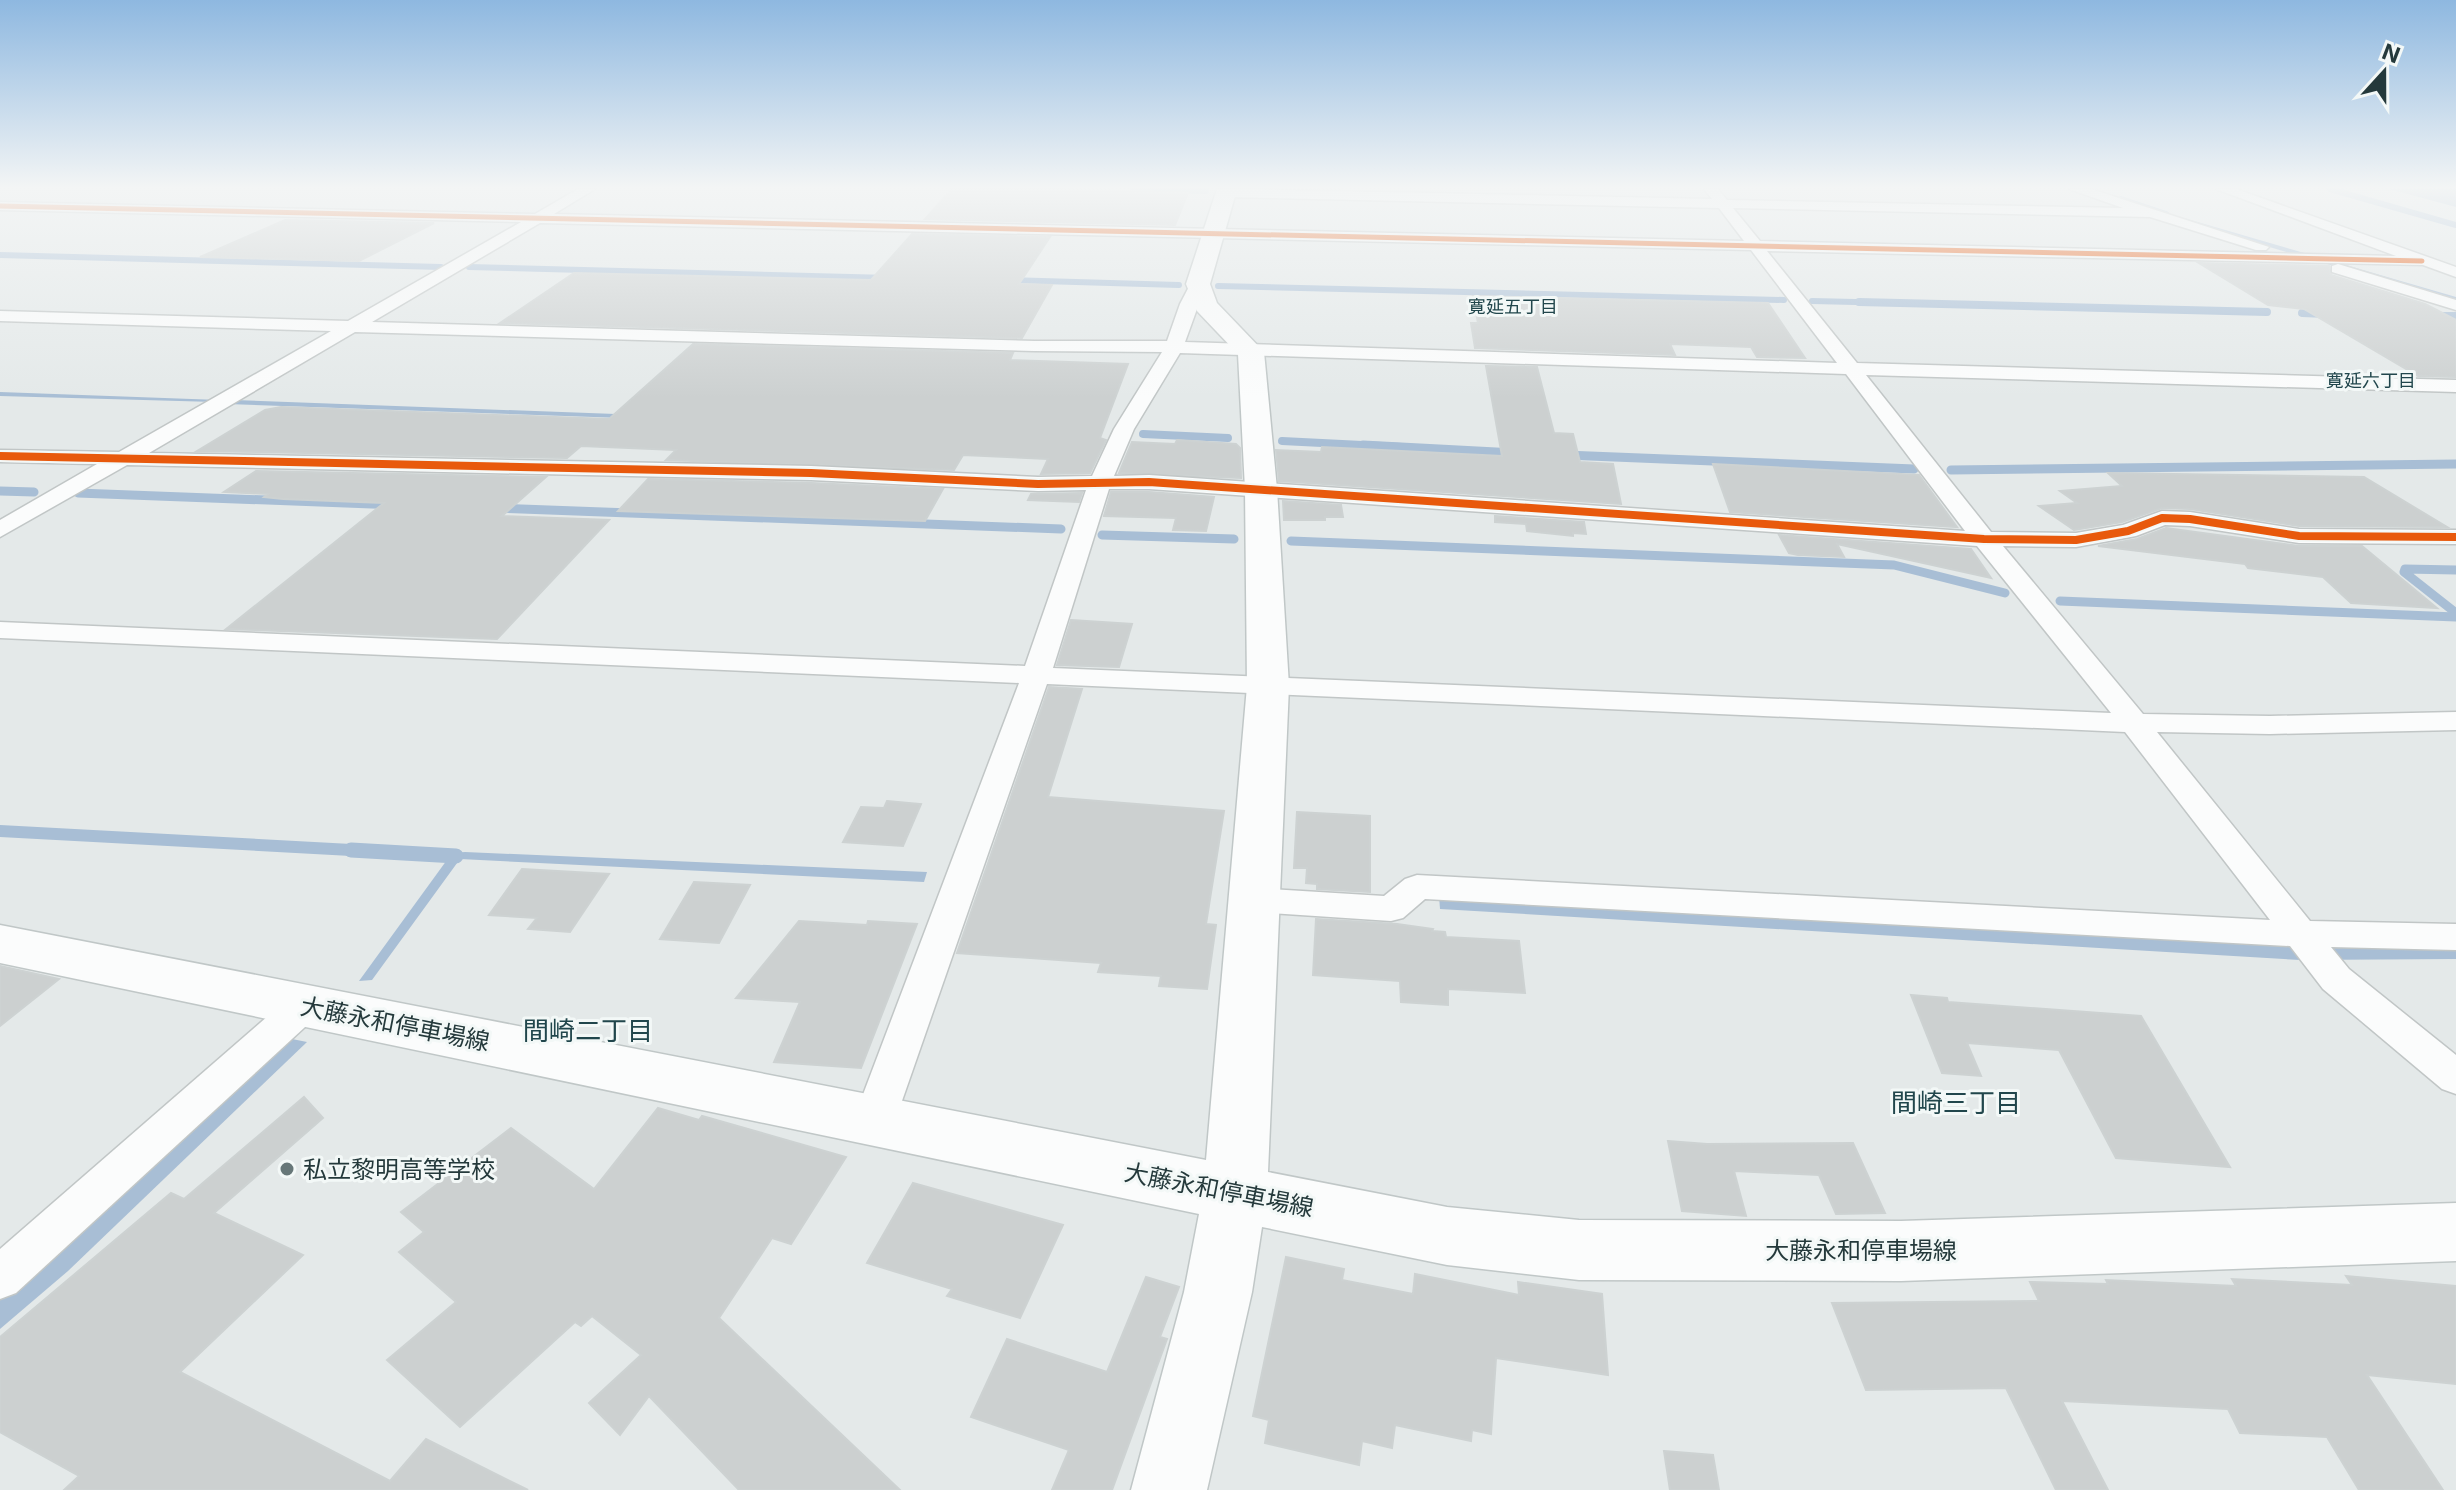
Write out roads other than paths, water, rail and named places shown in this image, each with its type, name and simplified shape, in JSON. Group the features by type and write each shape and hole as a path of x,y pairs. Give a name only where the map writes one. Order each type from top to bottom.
{"street":[{"path":"0,530 470,259"},
{"path":"874,1121 1036,676 1099,485 1124,429 1174,348 1206,259"},
{"path":"1766,259 1984,539 2042,607 2336,979 2456,1078"},
{"path":"2284,259 2422,261"},
{"path":"2304,259 2456,305"},
{"path":"2415,259 2456,272"},
{"path":"1169,1490 1218,1292 1235,1193 1268,686 1261,489 1251,352 1206,306 1198,284"},
{"path":"0,316 2456,386"},
{"path":"0,456 121,461 811,473 1099,485 1149,482 1984,539 2076,540 2128,531 2162,518 2190,519 2299,536 2456,537"},
{"path":"0,630 2131,723 2270,725 2456,721"},
{"path":"1253,900 1391,909 1417,887 2309,946 2456,937"},
{"name":"大藤永和停車場線","path":"0,944 1447,1236 1579,1250 1901,1251 2456,1232"},
{"path":"0,1278 304,1006"}],"water":[{"path":"2309,259 2324,259 2456,297 2456,302"},
{"path":"0,392 219,400 0,396"},
{"path":"234,400 1102,432 1102,435 227,404"},
{"path":"452,853 927,872 924,882 460,859 372,980 359,981"},
{"path":"1439,896 2456,946 2456,959 2300,960 1440,909"},
{"path":"287,1038 307,1042 68,1271 0,1329 0,1298"}],"waterway":[{"path":"130,259 441,267"},
{"path":"469,267 890,278"},
{"path":"1004,280 1179,285"},
{"path":"1218,286 1784,300"},
{"path":"1812,301 1918,303"},
{"path":"1859,302 1918,303"},
{"path":"1918,303 1942,304"},
{"path":"1918,303 2267,312"},
{"path":"2302,313 2327,314"},
{"path":"2433,316 2456,316"},
{"path":"1143,434 1228,438"},
{"path":"1282,441 1382,446"},
{"path":"1363,445 1382,446"},
{"path":"1382,446 1402,447"},
{"path":"1382,446 1515,453"},
{"path":"1565,455 1914,469"},
{"path":"1951,470 2456,464"},
{"path":"0,491 34,492"},
{"path":"78,493 398,505"},
{"path":"497,508 1061,529"},
{"path":"1102,535 1234,539"},
{"path":"1291,541 1894,565 2005,593"},
{"path":"2456,570 2405,569 2404,572 2456,613"},
{"path":"2060,601 2456,617"},
{"path":"0,831 388,852"},
{"path":"351,850 456,856"}],"place":[{"name":"私立黎明高等学校","path":"287,1169"}],"district":[{"name":"寛延五丁目","path":"1513,306"},
{"name":"寛延六丁目","path":"2371,380"},
{"name":"間崎二丁目","path":"588,1030"},
{"name":"間崎三丁目","path":"1956,1102"}]}
